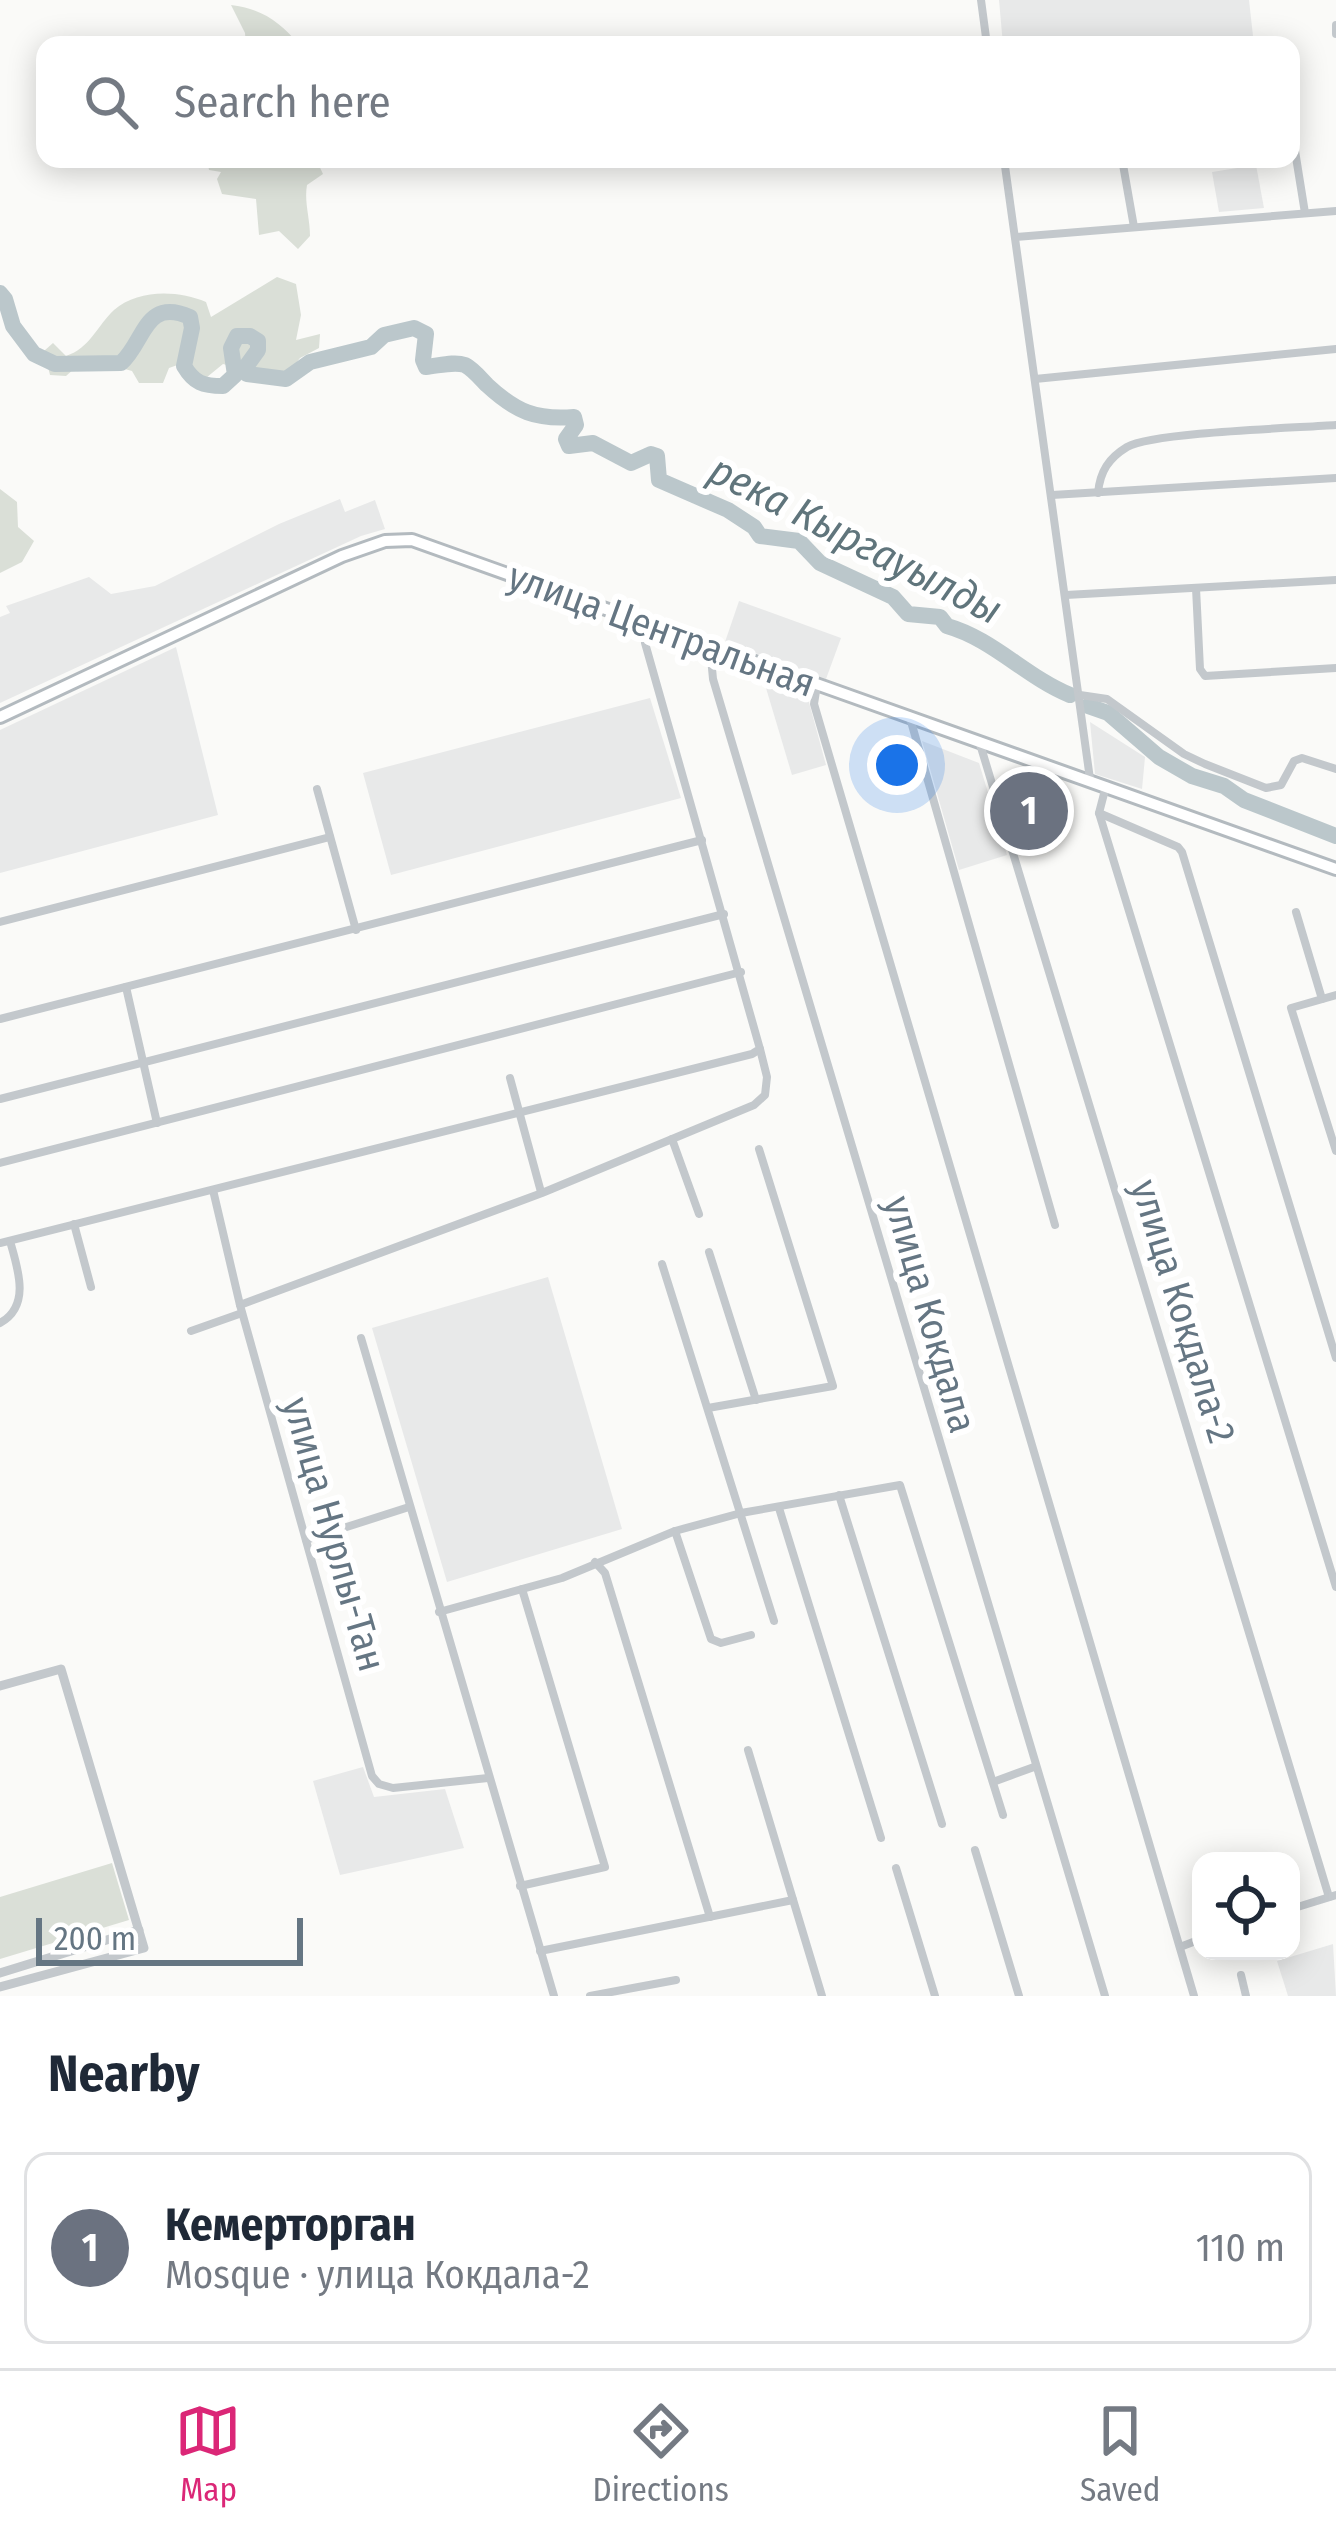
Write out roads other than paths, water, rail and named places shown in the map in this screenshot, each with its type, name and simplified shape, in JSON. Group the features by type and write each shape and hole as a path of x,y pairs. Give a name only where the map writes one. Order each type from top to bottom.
{"main road":[{"name":"улица Центральная","path":"0,718 291,579 385,541 412,540 1336,869"}],"street":[{"path":"981,0 986,36"},
{"path":"1005,168 1090,779"},
{"path":"1124,168 1134,227"},
{"path":"1298,168 1305,213"},
{"path":"1015,237 1336,211"},
{"path":"1035,379 1336,349"},
{"path":"1098,493 1107,463 1142,441 1336,425"},
{"path":"1052,495 1336,478"},
{"path":"1066,595 1336,580"},
{"path":"1196,588 1200,670 1205,676 1336,668"},
{"path":"191,1330 542,1193 754,1105 765,1095 767,1077 741,972 645,643 645,623"},
{"name":"улица Кокдала","path":"710,646 713,679 1105,1996"},
{"path":"817,685 814,704 1194,1996"},
{"path":"1080,694 1107,699 1184,754 1266,788 1281,785 1294,761 1303,758 1336,769"},
{"path":"910,718 1055,1225"},
{"name":"улица Кокдала-2","path":"980,744 1332,1896"},
{"path":"1106,785 1099,813 1336,1588"},
{"path":"316,789 356,930"},
{"path":"1099,813 1182,852 1336,1358"},
{"path":"0,922 330,837"},
{"path":"0,1019 702,840"},
{"path":"1296,912 1322,999"},
{"path":"0,1099 724,914"},
{"path":"0,1162 741,972"},
{"path":"126,987 158,1123"},
{"path":"1336,995 1291,1008 1336,1151"},
{"path":"0,1323 14,1313 20,1300 5,1242 760,1049"},
{"path":"510,1078 542,1193"},
{"path":"671,1139 699,1214"},
{"path":"708,1408 833,1386 758,1149"},
{"name":"улица Нурлы-Тан","path":"213,1190 241,1309 372,1776 393,1788 488,1778"},
{"path":"74,1224 91,1287"},
{"path":"709,1252 755,1400"},
{"path":"662,1264 774,1622"},
{"path":"362,1338 554,1996"},
{"path":"439,1612 562,1577 675,1531 741,1513 900,1485 1003,1815"},
{"path":"839,1495 942,1824"},
{"path":"306,1540 410,1507"},
{"path":"779,1508 881,1838"},
{"path":"675,1531 711,1640 721,1643 751,1635"},
{"path":"595,1562 604,1573 710,1917"},
{"path":"520,1886 605,1867 522,1589"},
{"path":"0,1686 61,1669 144,1948 0,1988"},
{"path":"748,1750 822,1996"},
{"path":"993,1782 1034,1767"},
{"path":"975,1850 1019,1996"},
{"path":"896,1868 935,1996"},
{"path":"1300,1906 1332,1896"},
{"path":"540,1951 793,1900"},
{"path":"0,1972 139,1930"},
{"path":"1180,1947 1192,1942"},
{"path":"1240,1976 1246,1996"},
{"path":"590,1996 676,1980"}],"waterway":[{"name":"река Кыргауылды","path":"0,293 13,326 34,354 55,364 121,363 154,317 175,312 190,317 184,366 195,380 216,386 235,375 231,348 237,336 258,341 258,350 245,368 247,374 286,379 310,362 371,347 384,335 414,328 426,334 426,367 465,365 517,408 548,417 574,417 576,425 566,439 569,446 593,443 631,463 657,456 659,480 728,510 760,536 799,541 820,563 893,597 908,614 940,617 947,626 1070,695"},
{"name":"река Кыргауылды","path":"1088,706 1108,713 1159,757 1192,776 1336,836"}],"place":[{"name":"Кемерторган","path":"1029,811"}]}
